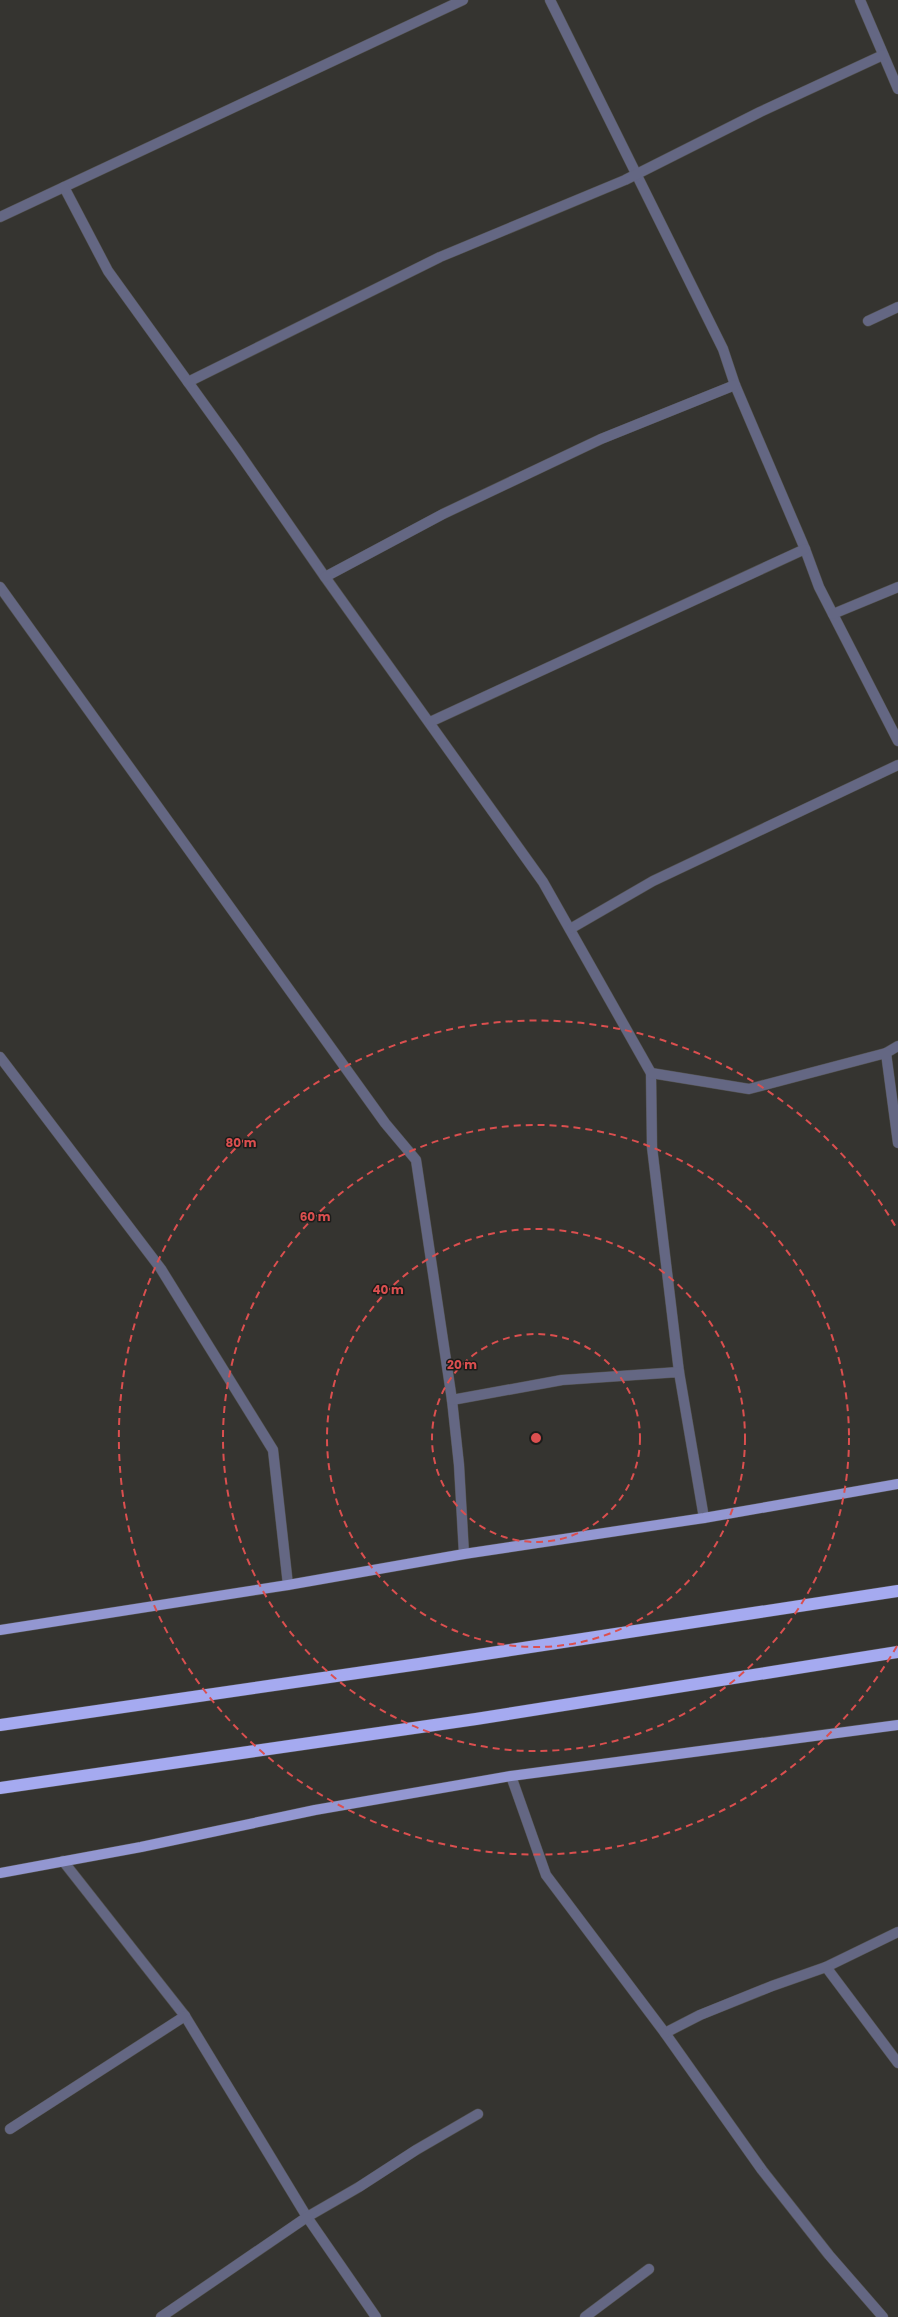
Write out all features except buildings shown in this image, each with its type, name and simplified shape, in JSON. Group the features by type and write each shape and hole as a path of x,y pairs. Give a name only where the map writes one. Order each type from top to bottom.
{"highway":[{"path":"0,1725 419,1664 898,1591"},
{"path":"0,1788 476,1719 898,1652"}],"main road":[{"path":"0,1630 288,1585 464,1554 704,1518 898,1484"},
{"path":"0,1873 141,1847 315,1810 511,1776 898,1725"}],"street":[{"path":"0,217 463,0"},
{"path":"550,0 724,349 735,386 805,549 819,587 898,741"},
{"path":"860,0 898,89"},
{"path":"188,382 440,257 636,175 760,112 883,55"},
{"path":"64,187 108,271 543,882 651,1073 652,1147 679,1372 704,1518"},
{"path":"868,321 898,307"},
{"path":"325,577 443,514 601,439 735,386"},
{"path":"430,722 805,549"},
{"path":"0,587 385,1123 416,1160 452,1400 459,1465 464,1554"},
{"path":"833,614 898,587"},
{"path":"570,929 653,881 758,829 898,765"},
{"path":"651,1073 749,1089 886,1054 898,1046"},
{"path":"886,1054 898,1143"},
{"path":"0,1057 161,1269 273,1450 288,1585"},
{"path":"452,1400 562,1380 679,1372"},
{"path":"511,1776 546,1875 665,2033 762,2170 829,2255 883,2317"},
{"path":"63,1861 185,2016 307,2217 376,2317"},
{"path":"665,2033 729,2003 826,1967 898,1932"},
{"path":"826,1967 898,2063"},
{"path":"10,2129 185,2016"},
{"path":"162,2317 307,2217 478,2114"},
{"path":"585,2317 648,2269"}]}
